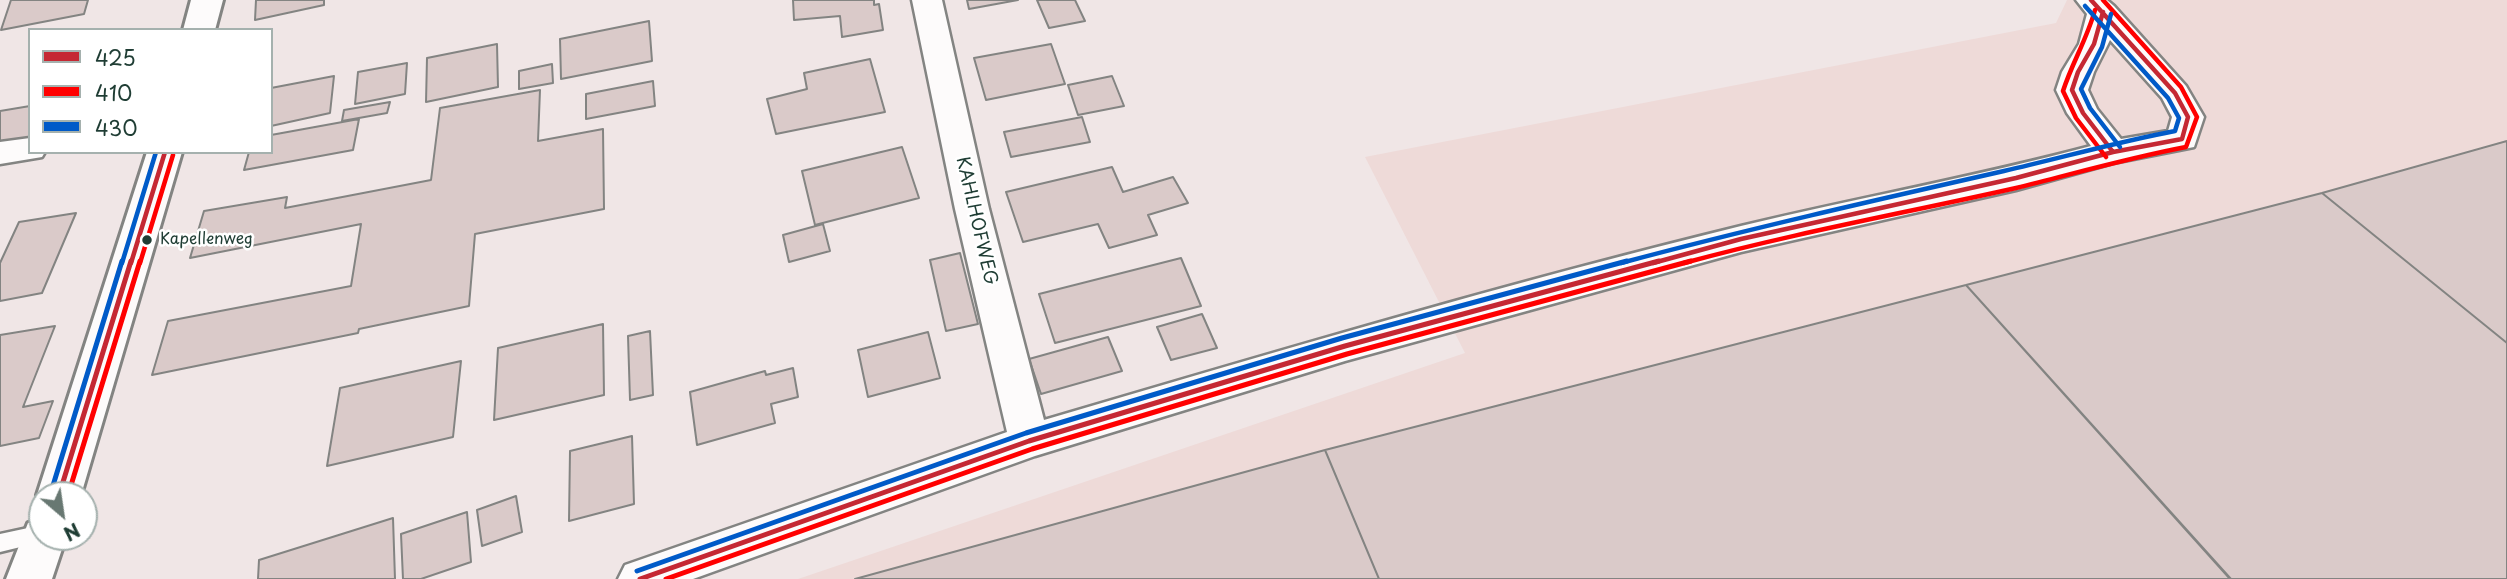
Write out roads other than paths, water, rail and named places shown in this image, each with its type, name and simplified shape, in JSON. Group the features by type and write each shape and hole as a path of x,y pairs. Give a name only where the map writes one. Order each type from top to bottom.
{"main road":[{"path":"200,28 207,0"},
{"path":"63,481 163,154"},
{"path":"29,579 38,551"}],"street":[{"name":"KAHLHOFWEG","path":"927,0 972,209 1029,441"},
{"path":"2097,6 2094,44 2078,72 2072,90 2082,113 2113,152"},
{"path":"640,579 1029,441 1345,346 1741,239 2016,178 2113,152 2182,139 2188,117 2175,93 2097,6"},
{"path":"0,153 28,149"}],"lane":[{"path":"0,543 28,538"}],"place":[{"name":"Kapellenweg","path":"147,240"}]}
